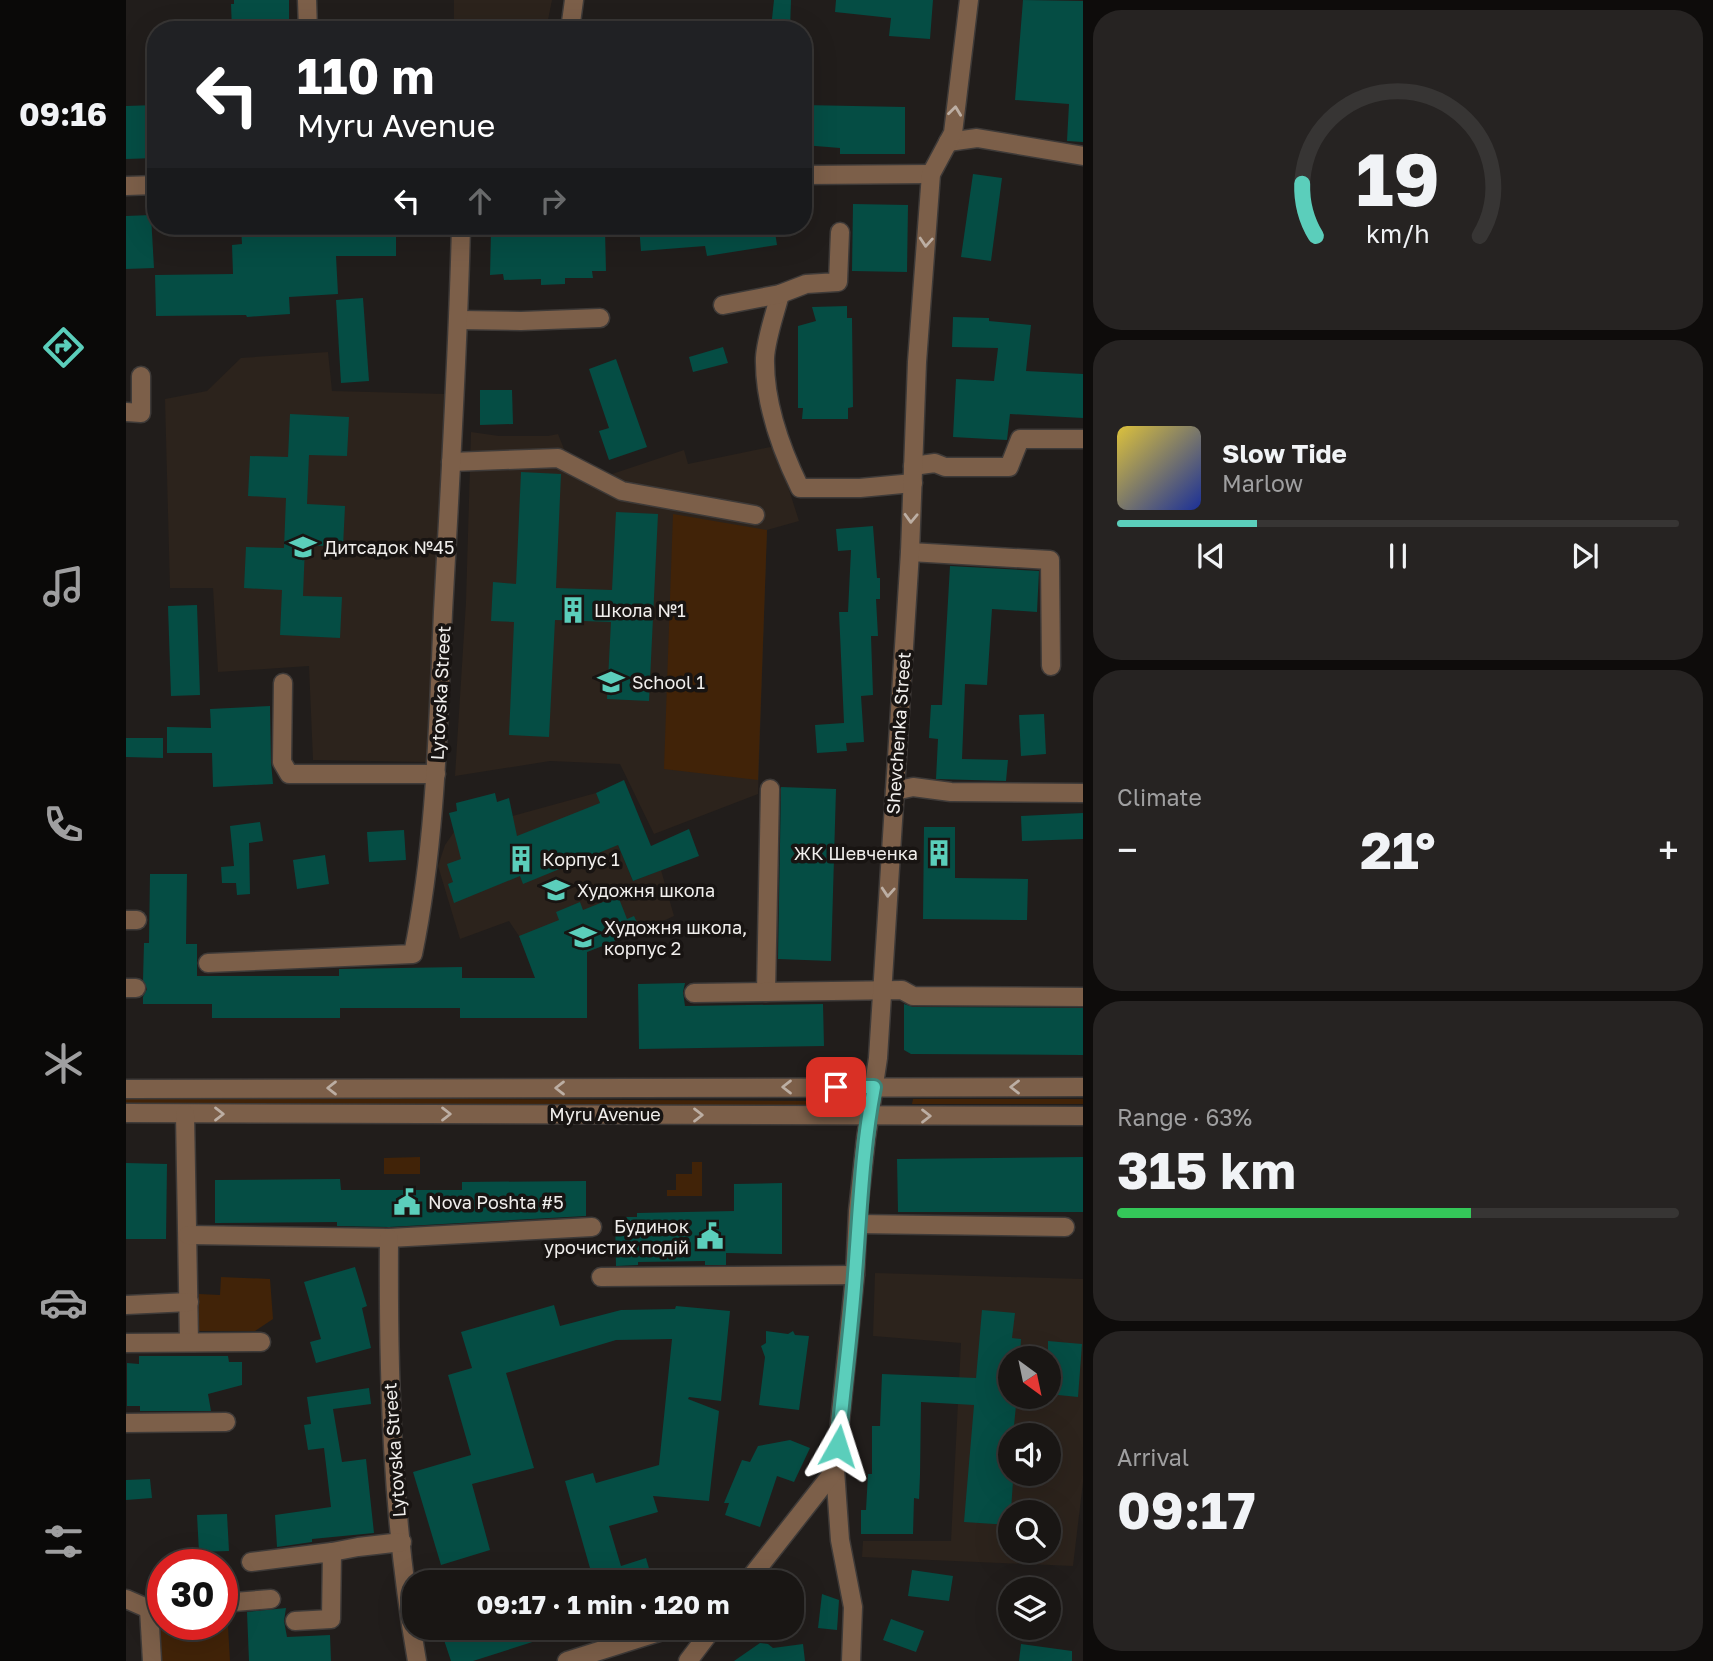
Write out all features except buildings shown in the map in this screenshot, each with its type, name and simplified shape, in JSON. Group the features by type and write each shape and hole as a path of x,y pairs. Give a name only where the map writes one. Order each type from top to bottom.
{"street":[{"path":"307,0 308,21"},
{"path":"571,21 573,0"},
{"name":"Shevchenka Street","path":"851,1661 853,1607 840,1539 835,1470 882,991 931,174 953,133 969,0"},
{"path":"948,142 977,138 1083,156"},
{"path":"812,175 931,174"},
{"path":"126,186 147,185"},
{"path":"723,304 780,295 806,284 838,282 840,232"},
{"name":"Lytovska Street","path":"208,963 413,954 422,913 436,774 459,320 461,235"},
{"path":"780,295 765,357 766,369 770,406 785,457 800,488 860,488 913,475 934,463 945,467 1009,467 1020,439 1083,439"},
{"path":"459,320 600,318"},
{"path":"126,412 142,413 141,376"},
{"path":"451,462 558,458 622,491 755,515"},
{"path":"910,552 1050,560 1051,666"},
{"path":"283,682 282,762 289,774 436,774"},
{"path":"895,791 913,787 951,792 1083,793"},
{"path":"766,992 771,789"},
{"path":"694,993 902,990 913,996 1083,996"},
{"name":"Myru Avenue","path":"126,1089 1083,1087"},
{"name":"Myru Avenue","path":"126,1113 1083,1116"},
{"path":"185,1114 189,1342"},
{"path":"858,1224 1065,1227"},
{"path":"188,1235 389,1238 592,1227"},
{"name":"Lytovska Street","path":"389,1238 390,1417 417,1661"},
{"path":"601,1277 855,1275"},
{"path":"126,1305 189,1302"},
{"path":"126,1343 261,1342"},
{"path":"126,1423 226,1422"},
{"path":"756,1570 835,1470"},
{"path":"251,1562 402,1542"},
{"path":"295,1621 331,1619 332,1552"},
{"path":"238,1602 271,1599"},
{"path":"126,1600 147,1606"},
{"path":"152,1661 154,1640"},
{"path":"567,1661 634,1640"},
{"path":"688,1661 704,1640"}],"shaded area":[{"path":"454,0 552,0 548,21 454,21"},
{"name":"Дитсадок №45","path":"328,352 332,391 445,394 427,762 313,760 309,666 218,672 213,588 170,588 165,399 207,391 241,358"},
{"name":"School 1","path":"471,432 499,436 558,434 566,454 606,476 684,450 688,464 775,446 799,521 767,530 758,794 654,834 620,764 550,761 455,776 466,602"},
{"path":"673,514 767,530 758,780 664,769"},
{"name":"Художня школа","path":"596,793 633,881 661,870 674,916 534,973 519,936 509,921 460,939 438,866 445,845 454,832"},
{"path":"126,1097 824,1101 824,1106 126,1103"},
{"path":"913,1099 1083,1099 1083,1104 912,1104"},
{"path":"420,1157 420,1174 384,1174 384,1158"},
{"path":"692,1162 702,1162 702,1196 667,1196 667,1190 676,1190 676,1174 692,1174"},
{"path":"875,1273 1083,1279 1083,1482 1073,1566 1003,1563 1061,1563 1061,1500 998,1500 998,1563 862,1557 863,1541 951,1541 961,1343 873,1336"},
{"path":"221,1277 270,1279 273,1319 255,1331 198,1331 199,1294 220,1295"},
{"path":"159,1640 229,1640 230,1661 160,1661"}],"place":[{"name":"Дитсадок №45","path":"303,547"},
{"name":"Школа №1","path":"573,610"},
{"name":"School 1","path":"611,682"},
{"name":"ЖК Шевченка","path":"939,853"},
{"name":"Корпус 1","path":"521,859"},
{"name":"Художня школа","path":"556,890"},
{"name":"Художня школа, корпус 2","path":"583,937"},
{"name":"Nova Poshta #5","path":"407,1202"},
{"name":"Будинок урочистих подій","path":"710,1236"}],"route":[{"path":"836,1087 874,1087 858,1210 855,1275 838,1446"}]}
